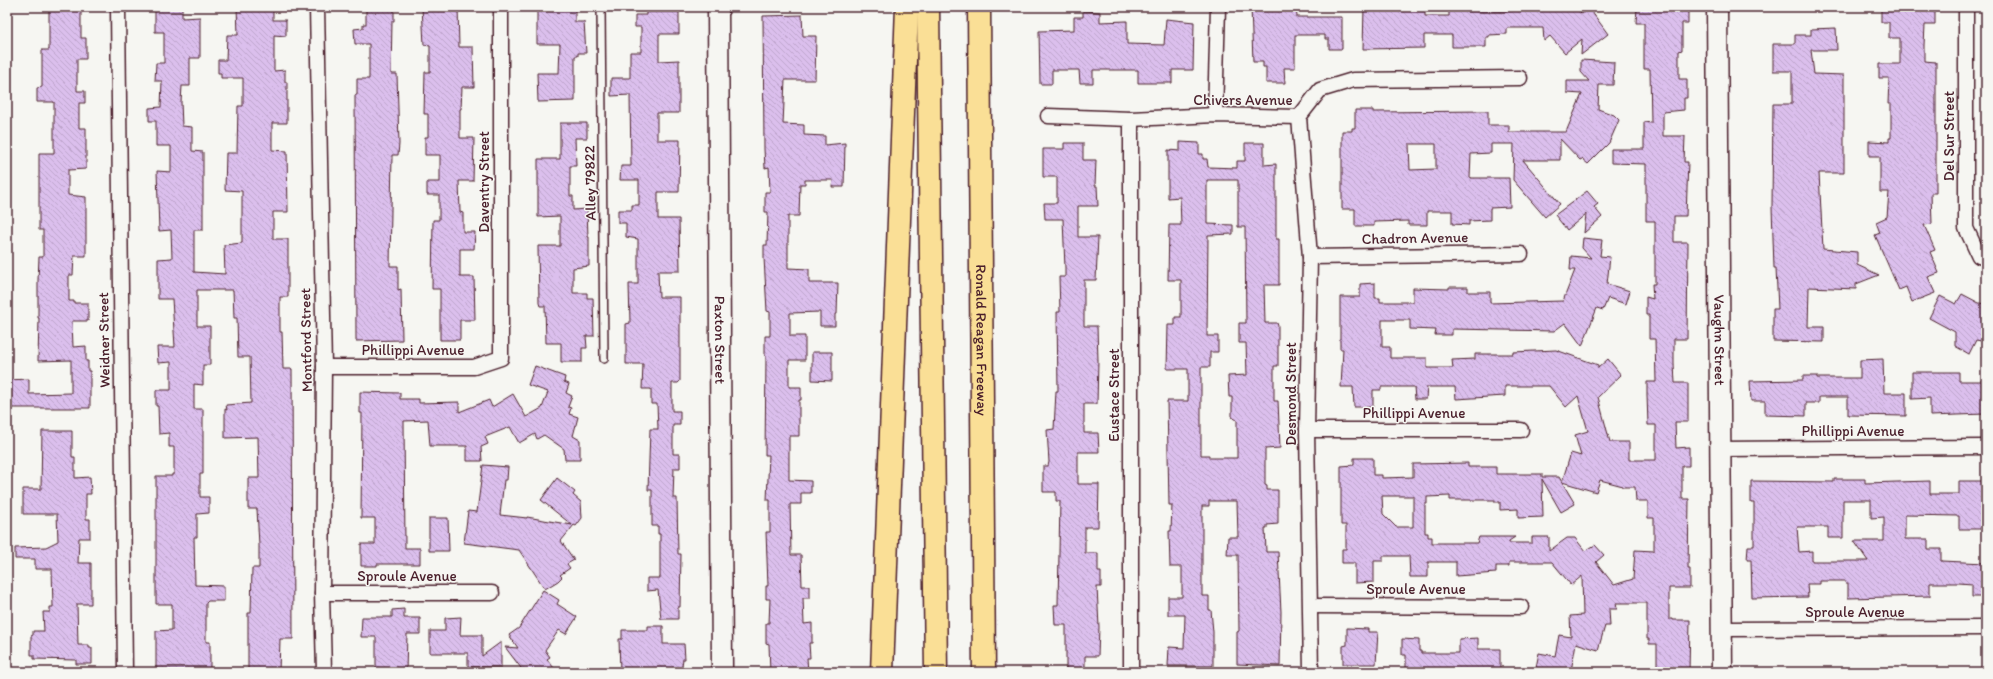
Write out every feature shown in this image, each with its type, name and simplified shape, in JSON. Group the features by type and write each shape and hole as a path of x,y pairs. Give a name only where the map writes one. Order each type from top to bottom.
{"highway":[{"path":"882,672 907,7"},
{"path":"928,7 936,672"},
{"name":"Ronald Reagan Freeway","path":"979,7 984,672"}],"street":[{"name":"Weidner Street","path":"118,7 125,672"},
{"name":"Montford Street","path":"317,7 324,367 322,593 324,672"},
{"name":"Daventry Street","path":"501,7 501,358"},
{"name":"Paxton Street","path":"718,7 722,672"},
{"path":"1215,115 1218,7"},
{"name":"Vaughn Street","path":"1717,7 1720,449 1723,629 1722,672"},
{"name":"Del Sur Street","path":"1966,7 1966,228 1980,256 1986,258"},
{"name":"Chivers Avenue","path":"1048,116 1131,118 1215,115 1299,117 1320,90 1353,80 1520,78"},
{"name":"Desmond Street","path":"1299,117 1310,257 1308,430 1312,606 1311,672"},
{"name":"Eustace Street","path":"1131,118 1131,672"},
{"name":"Chadron Avenue","path":"1310,257 1521,254"},
{"name":"Phillippi Avenue","path":"324,367 474,367 501,358"},
{"name":"Phillippi Avenue","path":"1308,430 1521,430"},
{"name":"Phillippi Avenue","path":"1720,449 1986,447"},
{"name":"Sproule Avenue","path":"322,593 492,592"},
{"name":"Sproule Avenue","path":"1312,606 1521,607"},
{"name":"Sproule Avenue","path":"1723,629 1986,628"}],"lane":[{"name":"Alley 79822","path":"601,7 604,359"}],"building":[{"path":"49,7 81,7 81,38 86,38 86,59 77,59 77,91 85,91 85,103 79,103 79,128 86,128 86,169 68,170 68,195 86,197 86,256 74,256 73,275 69,275 69,301 74,301 74,303 88,303 88,321 72,321 73,347 86,346 86,361 88,361 88,371 90,371 90,408 7,408 7,380 29,379 29,394 71,393 71,360 38,361 39,257 43,257 43,230 39,230 39,153 54,153 54,102 37,102 37,88 42,87 42,50 49,50"},
{"path":"155,7 182,7 182,18 200,17 200,58 190,58 190,86 182,86 181,102 182,126 192,127 192,151 203,152 203,230 194,230 194,272 225,274 224,245 242,243 242,191 225,190 226,153 237,153 238,106 243,106 243,78 221,78 221,73 218,73 218,60 226,60 227,35 238,35 237,7 273,7 273,20 286,20 286,36 274,35 274,71 285,70 285,82 287,82 287,123 272,123 272,150 287,151 288,212 273,212 273,239 288,239 288,297 280,297 280,332 282,332 283,369 292,369 293,639 280,639 279,672 248,672 248,613 251,613 252,568 259,568 259,545 257,509 248,509 248,478 259,478 258,437 225,438 226,405 251,403 250,357 238,357 237,318 234,318 233,290 197,290 197,326 210,326 210,365 203,365 203,385 194,384 194,409 203,409 203,474 200,474 200,497 209,497 209,513 197,514 197,537 194,537 195,585 224,586 224,601 208,601 206,603 206,642 210,642 210,670 156,669 156,631 172,630 172,604 156,604 156,476 172,476 172,474 174,474 174,447 169,447 169,433 159,434 158,406 156,406 156,390 171,390 171,362 158,363 157,347 175,347 172,299 158,299 158,259 172,258 171,230 159,231 157,171 171,172 171,146 156,146 156,121 149,121 149,108 161,107 162,81 155,81 156,63 164,63 164,32 155,32"},
{"path":"366,7 394,7 394,21 392,21 391,74 397,74 399,144 398,155 392,155 390,266 398,266 398,290 401,289 402,340 356,341 355,95 357,95 357,79 369,79 369,44 355,44 354,29 363,28 363,24 366,24"},
{"path":"422,7 458,7 459,47 473,47 474,87 462,87 460,138 474,138 473,181 459,181 460,212 463,213 463,232 475,232 474,249 460,249 460,277 474,277 475,320 460,320 460,340 440,340 440,289 432,289 433,220 439,220 439,195 427,195 427,182 440,182 440,155 425,155 425,137 428,137 428,114 424,114 425,72 430,72 430,46 424,45"},
{"path":"537,7 575,7 575,22 584,22 586,53 578,53 578,56 575,56 575,101 538,102 537,73 559,73 560,44 537,44"},
{"path":"1251,7 1296,7 1297,17 1342,17 1342,49 1329,49 1329,39 1325,39 1325,35 1295,35 1295,68 1284,68 1285,83 1266,83 1266,67 1263,67 1263,62 1253,62"},
{"path":"1364,7 1425,7 1425,16 1449,16 1449,8 1463,8 1463,11 1512,11 1512,7 1577,9 1582,14 1589,8 1608,34 1581,55 1582,39 1565,53 1550,36 1544,41 1543,28 1507,28 1507,34 1489,35 1489,37 1486,37 1486,47 1452,47 1452,35 1424,35 1424,48 1363,49"},
{"path":"1637,7 1688,7 1688,23 1682,23 1682,50 1679,51 1679,79 1687,79 1687,98 1684,98 1684,110 1663,112 1663,136 1685,136 1684,162 1688,162 1686,216 1674,216 1674,242 1688,242 1687,339 1674,339 1674,364 1675,383 1688,383 1688,422 1675,422 1676,448 1689,447 1689,466 1682,466 1682,499 1689,499 1688,569 1690,569 1690,588 1669,588 1669,619 1690,620 1689,672 1657,672 1657,644 1649,644 1649,639 1647,639 1647,603 1616,603 1617,609 1609,609 1610,626 1605,626 1598,650 1576,643 1571,671 1556,668 1556,672 1535,672 1539,653 1555,656 1559,635 1571,637 1570,616 1583,615 1582,576 1571,585 1552,562 1509,562 1509,566 1496,566 1496,573 1456,576 1456,562 1428,562 1428,577 1410,577 1409,556 1383,556 1383,561 1374,561 1374,582 1355,583 1355,563 1342,563 1342,549 1346,549 1346,525 1341,525 1341,466 1354,465 1354,458 1373,458 1373,475 1382,475 1382,478 1413,477 1413,464 1468,463 1468,467 1496,467 1496,474 1542,474 1542,477 1559,477 1575,504 1561,512 1542,479 1543,517 1518,518 1518,509 1500,510 1500,502 1495,502 1495,500 1450,500 1450,496 1427,497 1427,504 1425,504 1425,533 1428,533 1428,537 1432,537 1432,543 1477,543 1479,537 1515,537 1509,541 1509,543 1532,543 1532,537 1549,537 1549,551 1567,538 1575,538 1585,551 1595,545 1604,555 1596,562 1614,585 1633,579 1635,550 1654,551 1654,518 1648,518 1648,501 1636,501 1635,487 1623,487 1600,480 1596,492 1562,482 1571,453 1581,456 1575,435 1588,431 1578,396 1566,407 1549,386 1505,386 1505,396 1456,399 1455,387 1427,387 1426,399 1415,399 1414,387 1381,387 1381,390 1373,390 1373,407 1354,407 1353,387 1341,387 1343,349 1340,349 1340,297 1360,297 1360,284 1375,283 1375,298 1380,298 1380,302 1413,302 1413,288 1449,289 1449,287 1468,287 1468,292 1490,292 1490,303 1563,301 1575,270 1570,270 1571,256 1591,258 1582,248 1583,238 1602,240 1600,256 1610,257 1607,284 1630,291 1626,304 1608,298 1603,310 1597,308 1582,346 1565,323 1554,331 1452,329 1452,335 1435,335 1436,330 1410,329 1410,320 1382,320 1382,347 1390,347 1390,358 1427,358 1427,368 1453,368 1452,360 1475,359 1475,354 1513,354 1513,352 1556,350 1598,365 1598,368 1608,359 1621,375 1598,397 1610,442 1629,442 1629,460 1656,460 1656,425 1648,425 1647,395 1647,382 1656,382 1655,339 1649,339 1649,315 1646,315 1646,297 1653,299 1652,284 1655,284 1655,221 1646,221 1646,164 1611,163 1611,149 1644,149 1644,122 1651,123 1650,69 1644,69 1644,23 1636,23","holes":["1382,496 1413,496 1413,527 1396,527 1383,514"]},
{"path":"1881,7 1935,7 1935,25 1925,25 1924,61 1936,62 1936,193 1931,193 1932,224 1924,225 1935,250 1930,252 1939,273 1928,277 1935,293 1912,302 1906,287 1899,290 1875,235 1880,233 1876,222 1887,217 1889,192 1880,192 1880,156 1869,156 1869,141 1889,142 1889,138 1891,138 1891,104 1888,104 1889,78 1879,78 1879,64 1900,64 1900,38 1889,38 1889,22 1881,22"},
{"path":"1083,11 1100,12 1100,22 1127,21 1127,44 1164,45 1166,19 1194,22 1193,70 1172,70 1172,83 1138,83 1138,70 1093,70 1093,83 1080,83 1079,70 1052,70 1052,84 1040,84 1039,31 1074,30 1074,17 1083,17"},
{"path":"646,12 679,12 679,34 659,34 659,61 679,60 679,113 657,113 657,140 680,140 679,192 658,192 658,219 679,219 680,271 658,271 659,297 680,297 680,381 678,383 672,383 672,411 680,411 680,425 673,425 673,454 680,454 680,468 674,468 673,498 677,498 678,554 681,554 680,607 678,607 678,619 661,619 658,590 647,591 647,578 660,578 660,534 658,534 658,526 652,526 652,490 648,490 650,429 658,429 657,404 651,404 651,389 642,389 643,364 626,364 626,324 630,323 629,284 638,284 638,239 626,237 626,223 618,223 618,210 632,210 632,205 639,205 639,180 620,180 621,166 631,166 630,95 611,96 611,78 630,78 630,52 641,52 641,27 635,27 635,15 646,15"},
{"path":"802,15 803,36 816,36 815,80 785,80 783,124 804,125 804,135 825,136 825,145 845,143 844,187 832,187 833,180 805,180 805,184 800,184 799,216 788,216 788,268 809,269 809,283 838,283 837,314 835,314 835,326 820,326 820,312 790,313 790,336 805,336 805,360 789,360 789,387 801,387 801,400 799,400 799,436 789,436 789,480 811,481 811,493 801,493 801,504 790,504 791,555 801,555 802,586 809,586 809,598 803,598 804,624 812,623 812,643 809,643 810,658 807,658 808,672 770,672 769,644 766,643 766,623 769,623 770,599 766,599 766,586 768,586 766,532 770,532 770,500 767,500 769,455 765,455 765,336 770,336 770,312 767,311 764,245 767,245 768,212 765,212 765,192 770,192 769,167 765,168 764,149 763,16"},
{"path":"1836,28 1837,50 1811,50 1814,74 1844,75 1844,173 1819,173 1823,249 1857,252 1857,265 1879,275 1856,284 1856,289 1809,287 1808,327 1824,327 1824,342 1773,341 1773,309 1778,309 1776,268 1774,268 1772,207 1773,104 1792,104 1792,71 1773,71 1773,44 1795,44 1795,35 1811,35 1811,29"},
{"path":"1581,60 1614,62 1613,85 1599,85 1598,109 1614,115 1619,120 1609,143 1588,164 1582,159 1580,160 1560,139 1560,160 1523,160 1560,204 1545,217 1513,180 1514,144 1491,144 1491,153 1471,154 1470,178 1509,178 1510,207 1490,208 1490,220 1469,221 1469,225 1452,224 1452,211 1427,211 1427,225 1408,225 1408,221 1374,222 1374,226 1355,226 1355,209 1342,209 1342,131 1352,131 1352,128 1355,128 1355,110 1373,110 1373,112 1488,111 1488,125 1509,125 1509,132 1566,132 1582,94 1567,93 1567,81 1589,81 1581,72","holes":["1409,144 1436,144 1436,169 1410,170"]},
{"path":"560,123 587,123 587,138 575,138 576,166 570,166 570,196 573,196 573,210 587,209 589,237 589,266 573,268 573,293 587,293 587,298 593,298 594,336 586,336 587,348 582,348 582,362 561,362 561,343 546,343 545,306 540,306 539,303 538,246 560,246 560,216 538,217 538,159 560,159"},
{"path":"1180,142 1199,143 1199,154 1203,154 1203,159 1207,159 1208,167 1237,168 1237,161 1245,161 1245,143 1264,143 1264,165 1276,164 1276,239 1279,239 1279,285 1264,285 1265,323 1277,323 1278,326 1278,366 1274,366 1274,401 1278,401 1280,448 1265,449 1265,485 1267,486 1267,490 1278,490 1278,524 1267,525 1267,528 1265,528 1266,552 1278,552 1281,612 1280,666 1237,664 1237,632 1239,631 1238,555 1227,555 1228,537 1238,537 1237,501 1209,501 1209,506 1202,506 1202,596 1209,596 1209,610 1211,610 1213,632 1213,666 1168,666 1169,647 1184,648 1185,615 1168,615 1168,597 1182,597 1182,567 1170,567 1169,531 1171,531 1172,505 1169,505 1167,401 1188,401 1188,369 1167,369 1168,325 1175,325 1175,317 1181,317 1181,280 1168,280 1169,225 1181,225 1180,197 1168,198 1168,150 1180,151","holes":["1207,180 1238,180 1238,227 1245,227 1246,323 1239,323 1239,343 1246,343 1247,375 1228,376 1229,397 1232,397 1232,417 1237,420 1237,458 1209,458 1209,455 1201,455 1201,367 1210,367 1210,352 1218,352 1218,336 1207,336 1208,235 1233,234 1233,225 1207,224"]},
{"path":"1064,143 1083,143 1083,160 1096,160 1095,186 1097,186 1098,206 1078,206 1078,237 1098,237 1096,280 1084,280 1084,326 1097,326 1097,404 1084,404 1084,433 1098,433 1099,452 1078,452 1078,484 1099,484 1098,527 1085,527 1085,553 1098,553 1098,572 1101,572 1101,587 1097,587 1099,627 1098,656 1085,656 1085,671 1066,671 1066,625 1055,625 1054,605 1058,605 1060,501 1056,501 1056,492 1043,492 1043,466 1048,466 1049,462 1047,430 1054,429 1056,391 1058,391 1057,312 1060,312 1059,277 1065,277 1065,268 1063,219 1045,219 1044,203 1057,203 1057,177 1043,177 1043,149 1064,149"},
{"path":"1587,191 1598,204 1594,207 1602,217 1584,233 1586,214 1567,230 1555,215"},
{"path":"1962,294 1979,303 1986,304 1986,342 1976,340 1969,354 1955,346 1955,332 1929,318 1940,296 1956,304"},
{"path":"812,352 832,352 832,381 812,380"},
{"path":"1883,359 1884,393 1906,393 1906,416 1848,415 1848,397 1819,397 1819,403 1806,403 1806,416 1765,415 1765,401 1751,401 1750,381 1803,380 1803,376 1817,376 1817,378 1860,378 1860,360"},
{"path":"535,366 565,377 564,382 569,384 566,393 572,396 568,407 571,408 569,414 578,417 573,436 580,440 580,460 565,460 564,449 544,435 537,439 535,434 519,443 510,427 485,437 488,444 481,447 482,461 467,461 467,446 430,446 428,420 404,421 405,548 420,548 420,564 377,564 377,566 361,566 361,544 375,544 375,518 361,518 362,413 360,413 360,392 400,393 400,399 419,399 419,403 459,402 459,412 489,400 492,407 513,394 526,417 542,408 548,392 528,385"},
{"path":"1912,372 1959,372 1959,381 1985,381 1985,414 1930,416 1930,398 1912,399"},
{"path":"42,431 72,431 72,457 75,457 75,478 90,477 91,494 86,494 86,519 90,519 90,538 79,538 78,563 91,563 91,604 77,604 78,645 89,645 89,648 92,648 92,664 76,664 76,660 34,659 34,655 31,655 31,636 33,635 33,631 44,631 43,612 50,612 50,607 53,607 52,569 35,569 35,559 15,559 15,548 46,547 58,541 57,514 23,514 23,489 41,489"},
{"path":"483,465 508,467 507,480 504,480 500,515 527,517 572,525 541,500 557,478 575,492 573,495 581,502 582,518 561,541 574,560 567,564 570,568 560,575 562,577 558,581 545,589 519,550 464,543 468,511 477,512"},
{"path":"1834,479 1865,479 1865,483 1930,481 1930,494 1959,494 1959,481 1986,481 1986,529 1959,529 1959,516 1905,515 1905,539 1928,539 1928,549 1941,549 1941,561 1986,563 1986,597 1972,597 1972,584 1930,583 1930,596 1848,598 1848,583 1845,583 1845,581 1820,581 1820,584 1807,584 1808,597 1752,598 1751,560 1747,560 1748,546 1754,546 1754,503 1751,503 1751,481 1834,482","holes":["1843,500 1871,500 1871,518 1884,517 1884,541 1854,541 1868,561 1812,561 1812,551 1799,552 1797,527 1828,527 1828,538 1843,538"]},
{"path":"429,518 448,518 449,551 429,551"},
{"path":"543,590 559,600 557,604 577,617 566,634 559,630 545,650 550,657 547,659 557,672 524,672 505,647 518,648 509,635 519,628"},
{"path":"404,609 404,618 420,618 420,634 407,634 406,672 376,672 376,637 361,637 362,617 392,617 392,610"},
{"path":"461,617 460,635 482,635 482,656 501,642 501,667 468,667 468,653 430,653 430,631 445,631 445,618"},
{"path":"648,626 663,626 663,644 684,644 685,659 683,659 681,672 620,672 619,639 622,639 622,630 648,630"},
{"path":"1347,628 1368,629 1368,632 1378,632 1376,664 1343,664 1343,646 1347,645"},
{"path":"1478,638 1478,649 1500,649 1500,672 1406,672 1406,655 1402,655 1402,639 1419,640 1419,651 1421,651 1421,653 1459,653 1459,639"}]}
